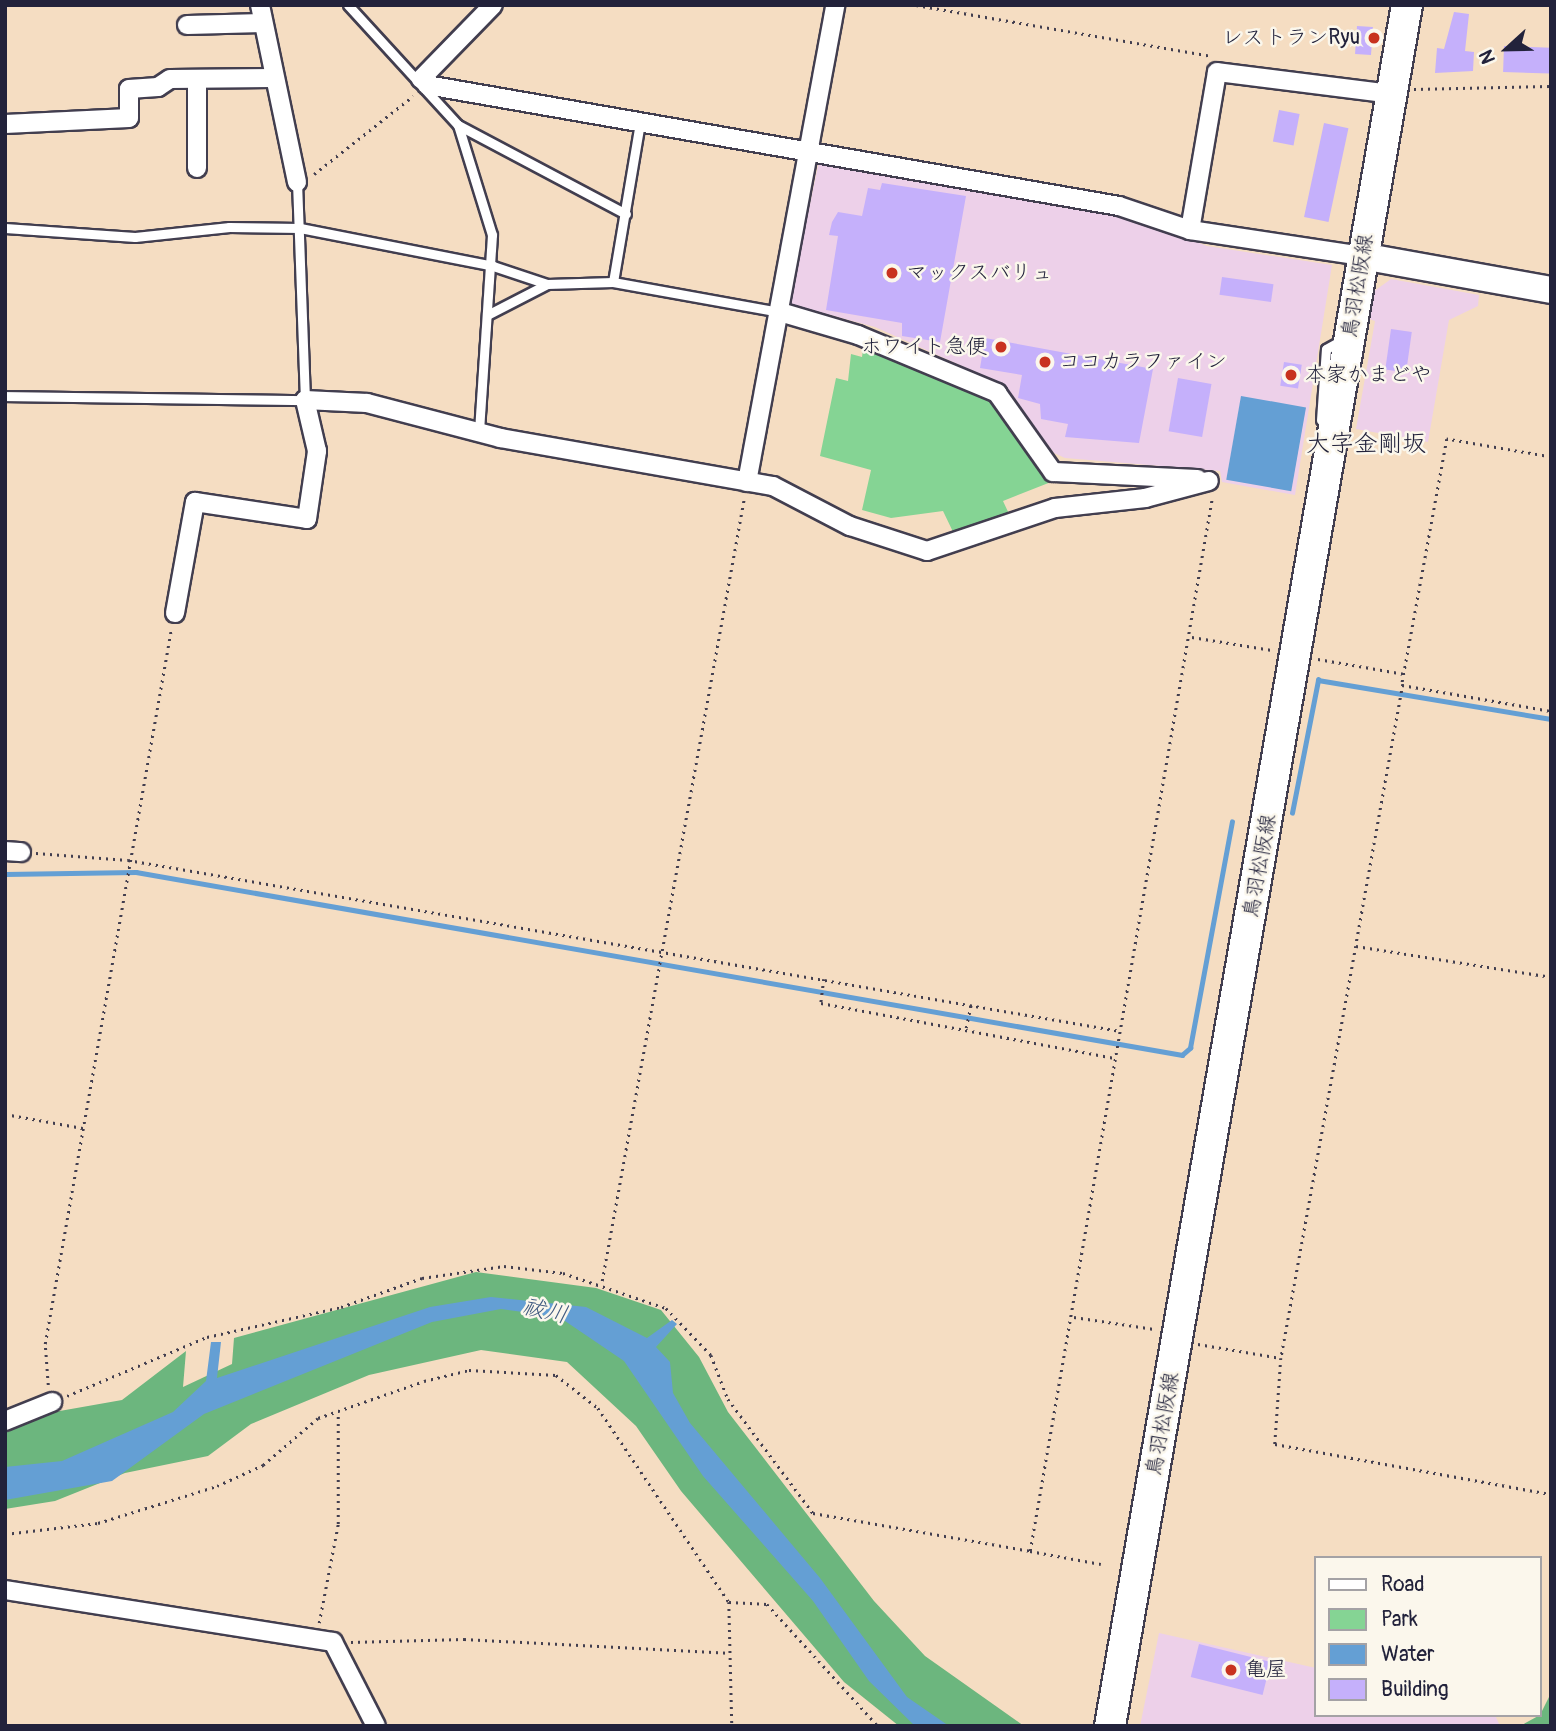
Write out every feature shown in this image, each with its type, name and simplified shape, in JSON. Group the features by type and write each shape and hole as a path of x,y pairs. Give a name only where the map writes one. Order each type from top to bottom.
{"main road":[{"name":"鳥羽松阪線","path":"1110,1726 1325,494 1362,257 1407,5"},
{"path":"1362,257 1551,290"}],"street":[{"path":"424,82 493,5"},
{"path":"747,482 835,5"},
{"path":"187,25 262,14 272,78 297,182"},
{"path":"1191,230 1217,72 1393,88"},
{"path":"5,124 129,118 129,89 197,79 272,78"},
{"path":"197,79 197,168"},
{"path":"424,82 1119,206 1191,230 1362,257"},
{"path":"780,312 858,335 997,393 1053,472 1209,481"},
{"path":"175,613 195,502 307,519 317,451 305,400 367,402 479,433 773,486 863,531 927,551 1055,508 1145,498 1209,481"},
{"path":"5,1421 52,1402"},
{"path":"5,1590 330,1641 376,1726"}],"lane":[{"path":"348,5 424,82 457,125 492,235 493,266 479,433"},
{"path":"613,282 640,122"},
{"path":"457,125 626,214"},
{"path":"5,396 305,400 297,182"},
{"path":"5,228 135,237 229,227 300,228 493,266 547,284 613,282 780,312"},
{"path":"489,314 547,284"}],"path":[{"path":"916,5 1213,57 1228,74"},
{"path":"297,182 424,82"},
{"path":"1393,88 1551,86"},
{"path":"1551,457 1447,439 1281,1358 1275,1444 1551,1494"},
{"path":"1030,1551 1192,637 1213,492 1209,481"},
{"path":"602,1282 747,482"},
{"path":"175,613 128,860 44,1358 52,1402 207,1337 341,1307 455,1270 504,1266 602,1282 666,1308 711,1355 727,1399 813,1513 1101,1564"},
{"path":"1192,637 1287,653"},
{"path":"1308,657 1405,674"},
{"path":"1402,685 1551,711"},
{"path":"13,852 128,860 971,1004 1120,1033"},
{"path":"1356,946 1551,977"},
{"path":"824,979 821,1003 1116,1057"},
{"path":"966,1028 971,1004"},
{"path":"5,1114 83,1128"},
{"path":"1073,1317 1167,1333"},
{"path":"1189,1341 1281,1358"},
{"path":"5,1534 98,1523 217,1486 263,1465 306,1426 337,1411 469,1370 526,1370 569,1380 598,1408 729,1602 732,1726"},
{"path":"337,1411 343,1440 338,1524 318,1622 330,1641 464,1639 729,1653"},
{"path":"729,1602 767,1604 878,1726"}],"shaded area":[{"path":"819,161 1115,211 1207,246 1332,265 1295,495 1222,482 1220,471 1065,458 1054,453 1002,384 875,327 789,304"},
{"path":"1391,279 1479,295 1478,306 1449,320 1428,442 1356,429 1375,321 1369,319 1373,292"},
{"path":"1159,1633 1314,1668 1314,1717 1496,1717 1500,1726 1140,1726"}],"green space":[{"path":"864,342 993,396 1051,482 1003,501 1010,516 955,536 943,511 891,518 862,510 871,470 820,456 836,378 848,381 851,354 862,357"},
{"path":"476,1272 596,1288 661,1310 699,1357 728,1412 874,1601 925,1656 1024,1726 899,1726 844,1682 681,1491 636,1426 567,1362 481,1350 369,1375 251,1424 208,1456 125,1473 55,1501 5,1509 5,1433 37,1415 122,1400 186,1351 183,1387 232,1364 234,1338"},
{"path":"1551,1693 1551,1726 1520,1726 1536,1717 1542,1717 1542,1711"}],"water":[{"path":"1241,396 1306,407 1291,491 1226,480"},
{"name":"祓川","path":"491,1297 586,1307 647,1338 672,1320 677,1324 656,1347 670,1362 673,1393 690,1423 820,1578 907,1697 949,1726 915,1726 869,1681 813,1601 703,1476 624,1361 565,1321 538,1314 501,1309 432,1322 204,1414 112,1481 5,1500 5,1467 62,1461 173,1412 206,1381 211,1342 221,1342 217,1378 430,1307"}],"building":[{"path":"1454,12 1469,14 1465,51 1474,52 1473,71 1435,73 1437,48 1444,49"},
{"path":"1357,26 1373,27 1371,55 1355,54"},
{"path":"1504,46 1551,48 1550,74 1503,72"},
{"path":"1279,110 1300,114 1294,145 1273,141"},
{"path":"1324,123 1348,128 1328,222 1304,217"},
{"name":"マックスバリュ","path":"882,183 966,196 940,342 902,336 902,323 826,310 838,236 829,235 832,222 838,212 862,216 868,188 880,190"},
{"path":"1222,277 1273,284 1271,302 1219,295"},
{"path":"1391,329 1412,332 1406,373 1385,370"},
{"path":"985,338 1153,369 1139,443 1065,437 1068,424 1041,419 1040,404 1018,398 1022,375 980,368"},
{"name":"本家かまどや","path":"1284,362 1302,365 1298,389 1280,386"},
{"path":"1178,378 1211,384 1202,437 1169,431"},
{"name":"亀屋","path":"1199,1644 1271,1662 1263,1695 1191,1677"}],"waterway":[{"path":"1292,813 1318,680 1551,719"},
{"path":"5,874 136,872 1182,1055 1190,1048 1232,822"}],"place":[{"name":"レストランRyu","path":"1374,38"},
{"name":"マックスバリュ","path":"892,273"},
{"name":"ホワイト急便","path":"1001,347"},
{"name":"ココカラファイン","path":"1045,362"},
{"name":"本家かまどや","path":"1291,375"},
{"name":"亀屋","path":"1231,1670"}],"district":[{"name":"大字金剛坂","path":"1366,444"}]}
